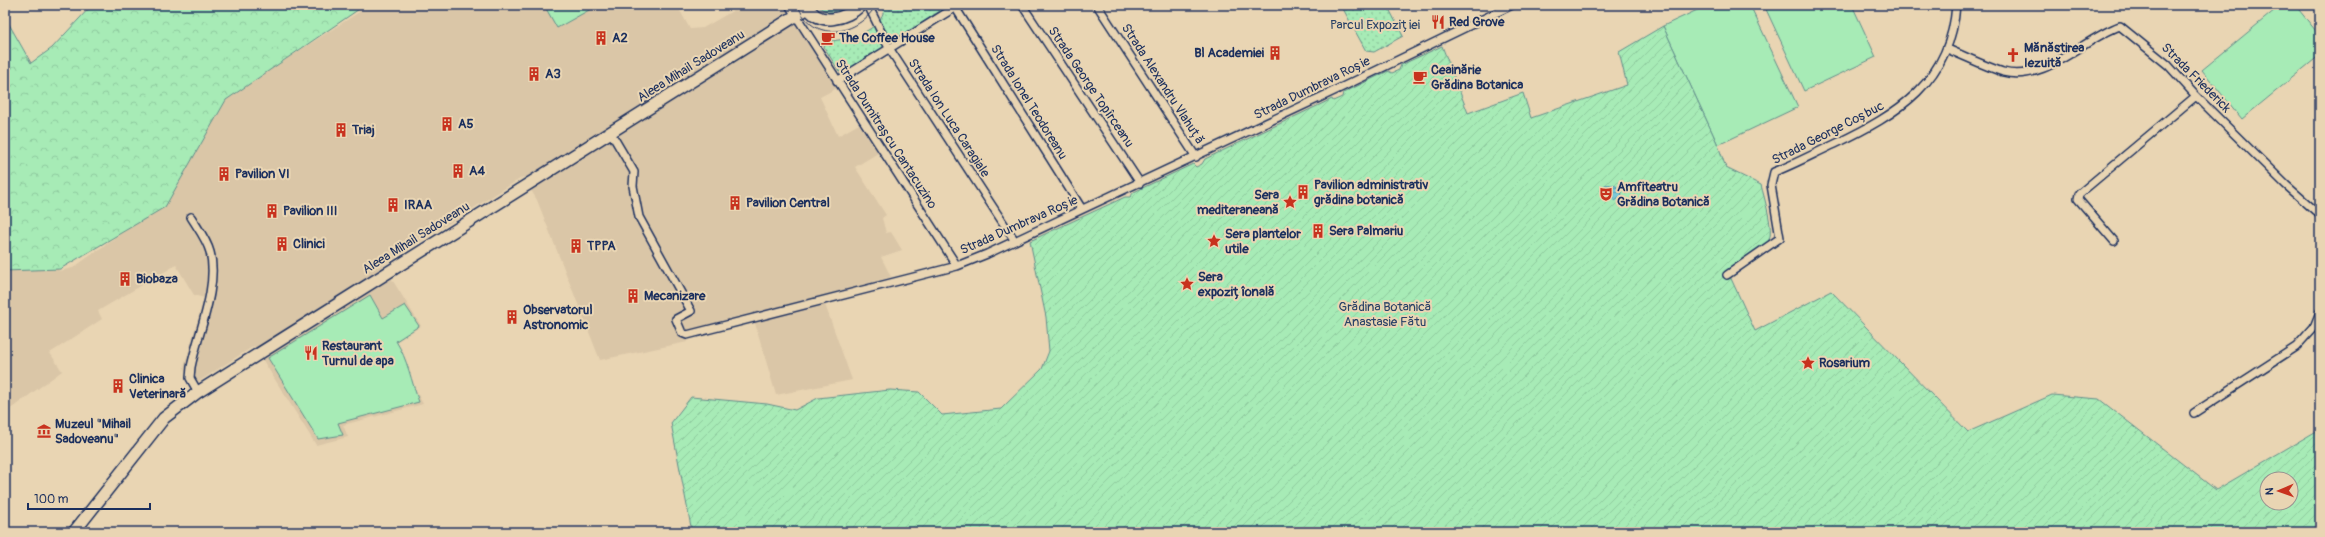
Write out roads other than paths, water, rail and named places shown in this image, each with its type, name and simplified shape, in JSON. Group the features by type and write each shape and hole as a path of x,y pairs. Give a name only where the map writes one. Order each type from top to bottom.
{"main road":[{"path":"807,6 817,17 836,19 853,12 860,5"},
{"name":"Aleea Mihail Sadoveanu","path":"74,532 164,418 198,392 796,16 807,6"}],"street":[{"name":"Strada Dumitrașcu Cantacuzino","path":"789,5 957,266"},
{"name":"Strada Ion Luca Caragiale","path":"868,5 889,48 1015,241"},
{"name":"Strada George Topîrceanu","path":"1022,5 1140,183"},
{"name":"Strada Alexandru Vlahuță","path":"1098,5 1196,157"},
{"name":"Strada Dumbrava Roșie","path":"611,133 634,172 633,186 639,217 691,311 676,319 682,333 687,335 957,266 1015,241 1196,157 1512,5"},
{"name":"Strada George Coșbuc","path":"1727,276 1780,238 1771,185 1774,172 1890,115 1916,94 1932,76 1947,49 1956,5"},
{"path":"837,81 957,6"},
{"name":"Strada Ionel Teodoreanu","path":"957,6 1082,210"},
{"name":"Strada Friederick","path":"1947,49 2004,72 2026,73 2043,68 2120,26 2168,65 2196,96 2286,185 2320,215"},
{"path":"2114,241 2078,199 2079,194 2196,96"},
{"path":"191,216 210,251 211,265 211,288 191,367 190,378 198,392"},
{"path":"2194,413 2296,347 2314,326 2320,312"}],"water":[{"path":"1605,185 1616,186 1619,188 1622,196 1615,201 1601,190"}],"tram line":[{"path":"798,5 804,17 813,26 824,30 836,31 847,29 858,24 868,16 876,5"}],"place":[{"name":"Red Grove","path":"1438,22"},
{"name":"A2","path":"601,38"},
{"name":"The Coffee House","path":"828,38"},
{"name":"Bl Academiei","path":"1275,53"},
{"name":"Mănăstirea Iezuită","path":"2013,55"},
{"name":"A3","path":"534,74"},
{"name":"Ceainărie Grădina Botanica","path":"1420,77"},
{"name":"A5","path":"447,124"},
{"name":"Triaj","path":"341,130"},
{"name":"A4","path":"458,171"},
{"name":"Pavilion VI","path":"224,174"},
{"name":"Pavilion administrativ grădina botanică","path":"1303,192"},
{"name":"Amfiteatru Grădina Botanică","path":"1606,194"},
{"name":"Sera mediteraneană","path":"1290,202"},
{"name":"Pavilion Central","path":"735,203"},
{"name":"IRAA","path":"393,205"},
{"name":"Pavilion III","path":"272,211"},
{"name":"Sera Palmariu","path":"1318,231"},
{"name":"Sera plantelor utile","path":"1214,241"},
{"name":"Clinici","path":"282,244"},
{"name":"TPPA","path":"576,246"},
{"name":"Biobaza","path":"125,279"},
{"name":"Sera expozițîonală","path":"1187,284"},
{"name":"Mecanizare","path":"633,296"},
{"name":"Observatorul Astronomic","path":"512,317"},
{"name":"Restaurant Turnul de apa","path":"311,353"},
{"name":"Rosarium","path":"1808,363"},
{"name":"Clinica Veterinară","path":"118,386"},
{"name":"Muzeul \"Mihail Sadoveanu\"","path":"44,431"}],"park label":[{"name":"Parcul Expoziției","path":"1375,25"},
{"name":"Grădina Botanică Anastasie Fătu","path":"1385,314"}]}
